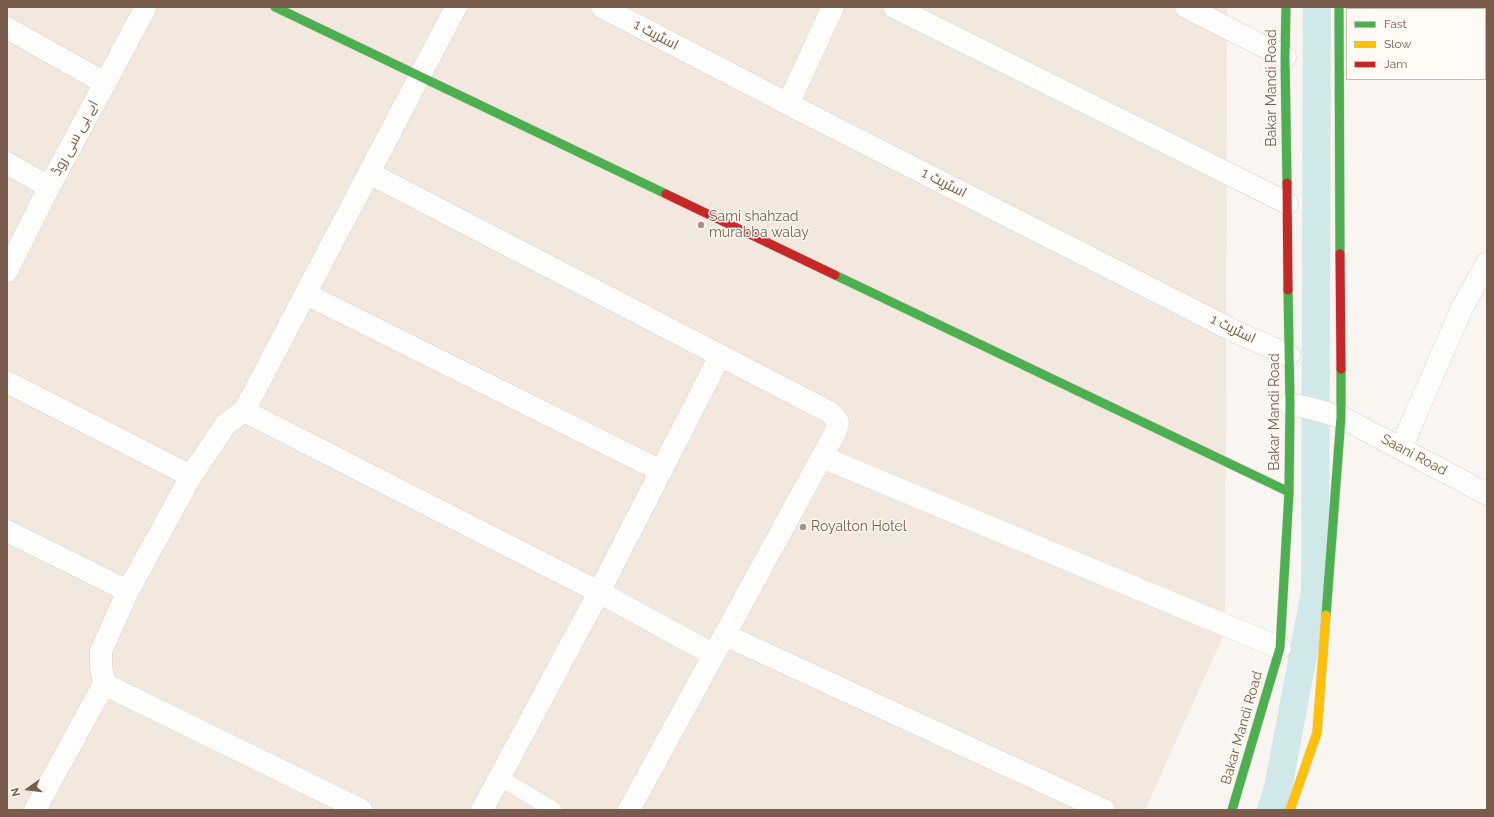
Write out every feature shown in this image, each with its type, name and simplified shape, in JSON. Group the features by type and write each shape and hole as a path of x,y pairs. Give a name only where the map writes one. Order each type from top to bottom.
{"street":[{"name":"اے بی سی روڈ","path":"7,271 49,187 146,7"},
{"path":"275,7 1289,492"},
{"path":"39,809 104,684 101,667 101,651 128,591 192,476 226,424 244,411 456,7"},
{"name":"اسٹریٹ 1","path":"602,7 788,104 1238,333 1289,355"},
{"path":"788,104 833,7"},
{"path":"894,7 1287,203"},
{"path":"1186,7 1285,57"},
{"name":"Bakar Mandi Road","path":"1232,810 1280,648 1289,492 1290,404 1285,57 1286,7"},
{"path":"1290,810 1317,733 1341,417 1339,7"},
{"path":"7,28 105,83"},
{"path":"7,163 49,187"},
{"path":"369,173 831,413 838,422 836,431 822,457 629,810"},
{"path":"1400,448 1462,308 1487,263"},
{"path":"306,294 661,471"},
{"path":"482,810 599,592 720,356"},
{"path":"7,382 192,476"},
{"name":"Saani Road","path":"1290,404 1313,408 1341,417 1487,494"},
{"path":"244,411 599,592 714,655"},
{"path":"822,457 1280,648"},
{"path":"7,531 128,591"},
{"path":"725,635 1104,810"},
{"path":"104,684 353,808"}],"lane":[{"path":"500,778 554,810"}],"shaded area":[{"path":"7,7 1227,7 1225,632 1145,810 7,810"}],"waterway":[{"path":"1271,810 1278,788 1315,592 1317,7"}],"traffic: fast":[{"path":"275,7 666,194"},
{"path":"1286,7 1285,57 1287,183"},
{"path":"1339,7 1340,254"},
{"path":"835,275 1289,492"},
{"path":"1232,810 1280,648 1289,492 1290,404 1288,290"},
{"path":"1326,615 1341,417 1341,369"}],"traffic: slow":[{"path":"1290,810 1317,733 1326,615"}],"traffic: jam":[{"path":"1287,183 1288,290"},
{"path":"666,194 835,275"},
{"path":"1340,254 1341,369"}],"place":[{"name":"Sami shahzad murabba walay","path":"701,225"},
{"name":"Royalton Hotel","path":"803,527"}]}
